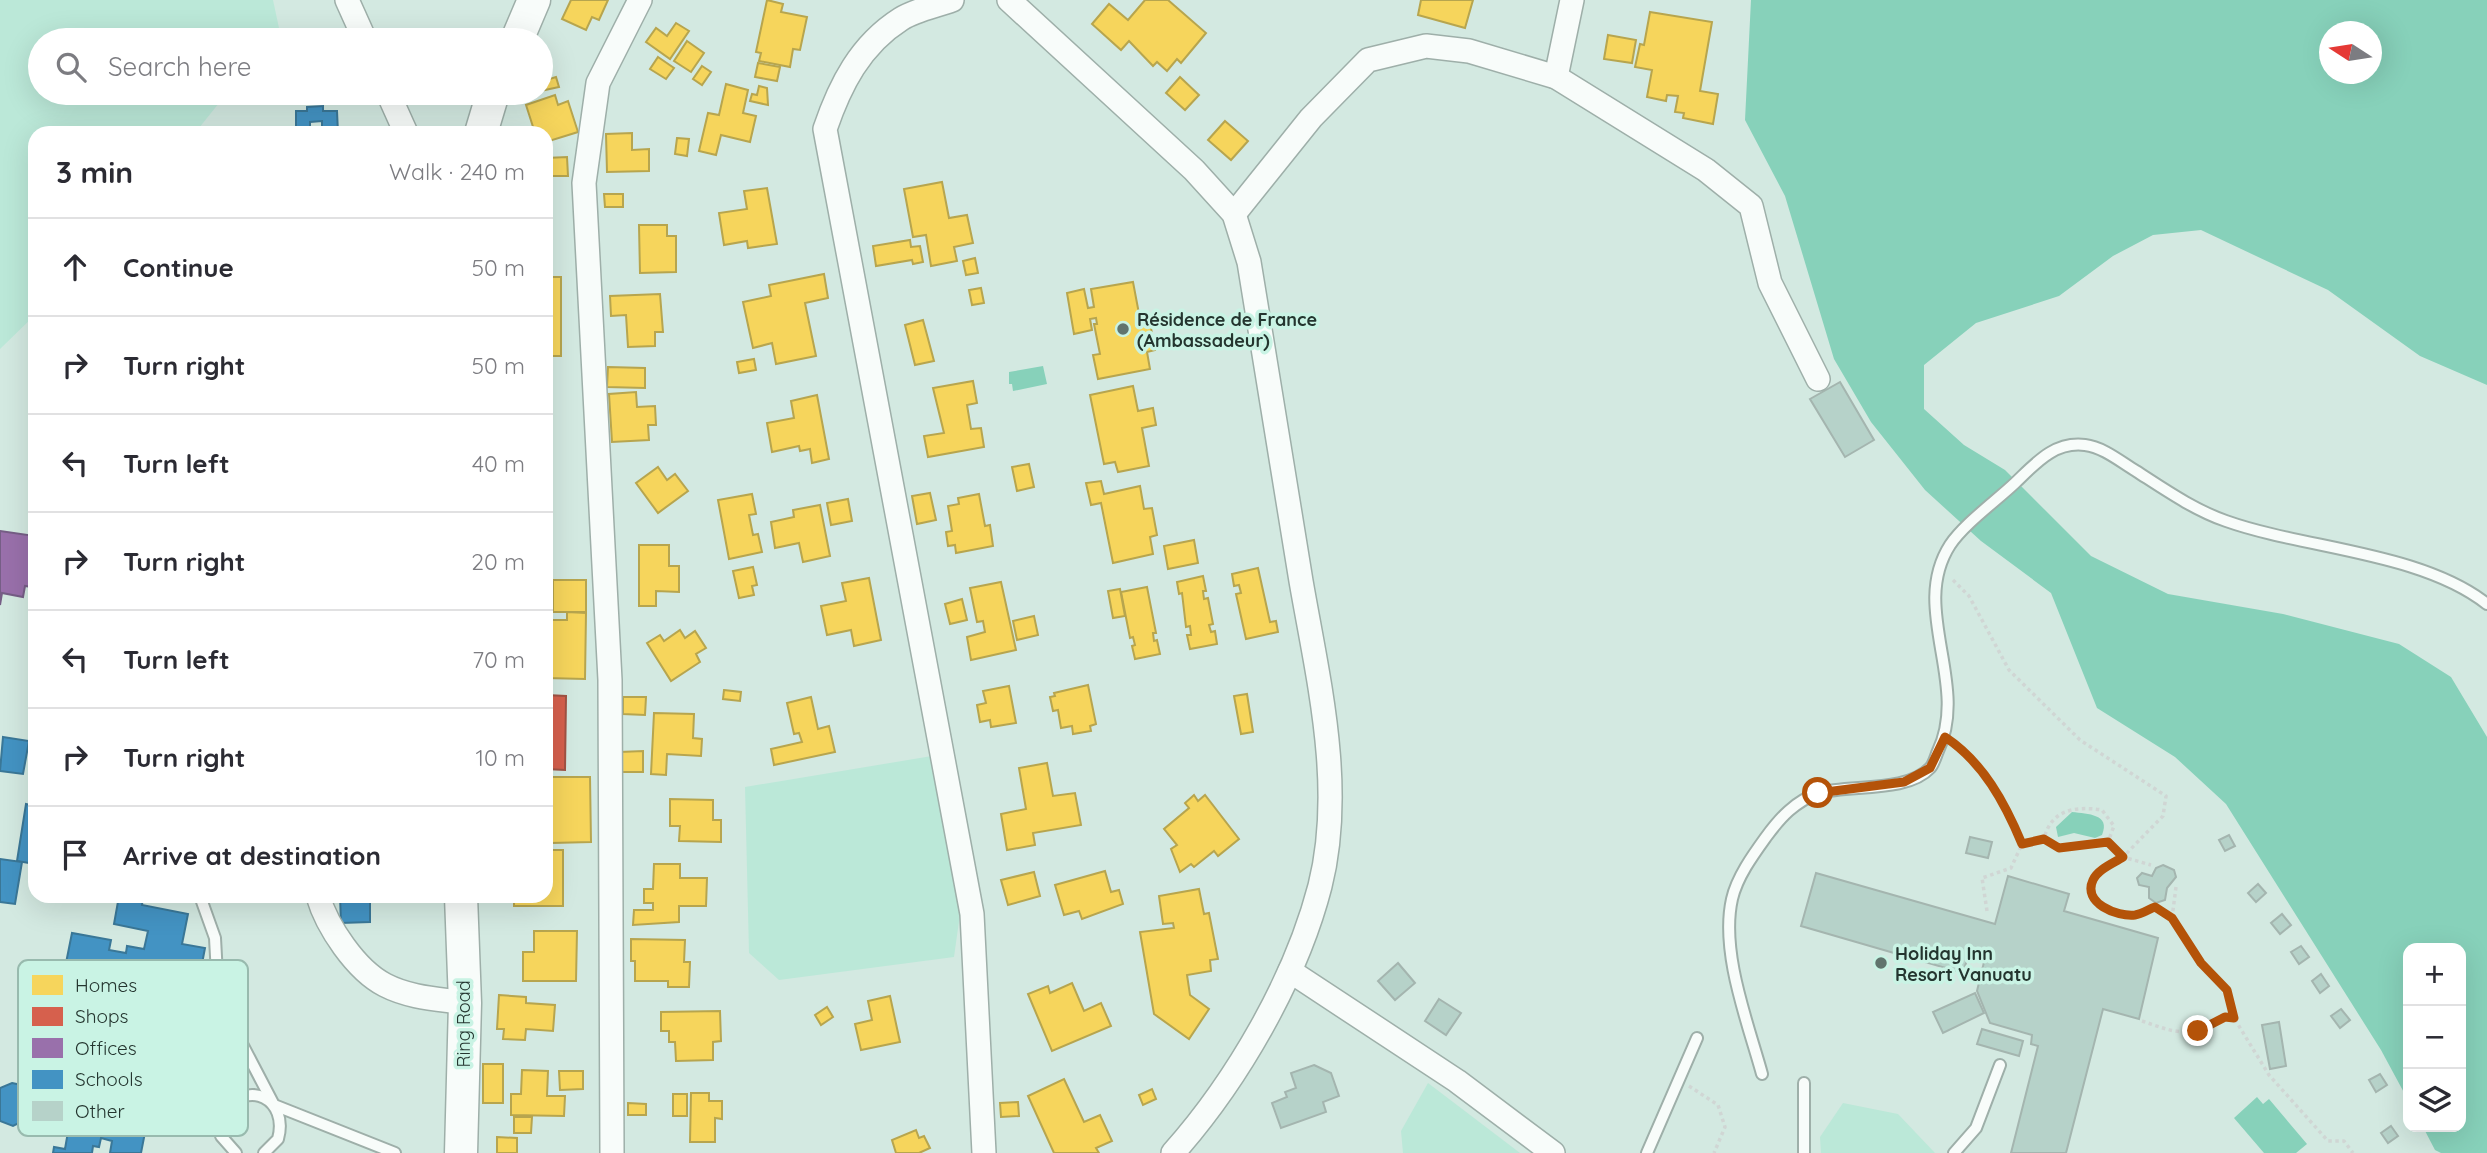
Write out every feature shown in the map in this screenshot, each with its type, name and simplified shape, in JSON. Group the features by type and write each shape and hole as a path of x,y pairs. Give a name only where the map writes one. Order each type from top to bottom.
{"main road":[{"path":"522,28 534,0"},
{"path":"483,126 490,105"},
{"name":"Ring Road","path":"461,903 465,1003 461,1153"}],"street":[{"path":"347,0 360,28"},
{"path":"612,1153 610,680 584,183 598,83 640,0"},
{"path":"952,0 902,18 862,51 837,93 825,129 972,914 984,1153"},
{"path":"1009,0 1155,132 1234,214 1249,262 1326,734 1328,841 1320,886 1290,971 1220,1095 1173,1153"},
{"path":"1556,77 1572,0"},
{"path":"1234,214 1311,118 1368,60 1426,46 1469,51 1556,77 1706,170 1751,206 1770,283 1818,379"},
{"path":"393,105 403,126"},
{"path":"321,903 343,947 384,985 414,996 465,1003"},
{"path":"1290,971 1457,1081 1553,1153"}],"lane":[{"path":"1762,1074 1728,941 1732,898 1751,857 1784,812 1818,793 1904,782 1930,768 1945,737 1950,695 1938,631 1934,587 1940,567 1951,543 2053,448 2085,445 2112,456 2178,498 2224,521 2379,559 2430,575 2473,593 2487,604"},
{"path":"202,903 215,938 216,960"},
{"path":"1647,1153 1697,1038"},
{"path":"248,1055 274,1105 282,1128 278,1139 264,1153"},
{"path":"1954,1153 1976,1128 2000,1065"},
{"path":"1804,1083 1804,1153"},
{"path":"248,1095 264,1097 274,1105 395,1153"},
{"path":"221,1136 236,1153"}],"path":[{"path":"1940,567 1969,596 2009,670 2080,740 2166,796 2163,816 2123,857 2101,870 2092,880 2092,894 2100,906 2113,912 2135,915 2155,907 2172,918 2201,963 2227,990 2234,1018 2269,1075 2328,1141 2344,1141 2353,1153"},
{"path":"1945,737 1964,750 2004,803 2022,844 2011,869 1982,878 1987,911"},
{"path":"2044,839 2046,829 2064,811 2083,807 2102,810 2114,826 2108,842"},
{"path":"2022,844 2044,839 2059,848 2108,842"},
{"path":"2108,842 2123,857 2151,864"},
{"path":"2172,918 2176,887"},
{"path":"2142,1021 2176,1032 2198,1031 2225,1017 2234,1018"},
{"path":"1678,1081 1718,1105 1725,1127 1714,1153"}],"shaded area":[{"path":"0,0 273,0 279,28 28,28 28,105 217,105 201,126 28,126 28,322 0,349"},
{"path":"1751,0 2487,0 2487,385 2420,356 2328,290 2201,230 2153,235 2113,256 2059,296 1976,323 1924,365 1924,409 1964,445 2005,470 2091,556 2168,594 2283,614 2399,644 2451,677 2487,737 2487,1153 2441,1153 2435,1150 2426,1132 2466,1132 2466,943 2403,943 2403,1091 2381,1050 2226,804 2175,757 2097,708 2051,593 1981,541 1925,490 1871,422 1834,359 1785,196 1745,120"},
{"path":"1043,366 1047,384 1013,391 1012,384 1009,384 1009,372"},
{"path":"938,755 960,914 954,957 779,980 749,953 745,787"},
{"path":"2072,812 2101,819 2104,828 2102,835 2095,838 2074,833 2058,837 2056,827"},
{"path":"1428,1083 1520,1153 1403,1153 1401,1131"},
{"path":"2257,1097 2263,1104 2269,1099 2307,1144 2296,1153 2264,1153 2234,1118"},
{"path":"1843,1103 1898,1114 1935,1153 1821,1153 1820,1137"}],"building: Homes":[{"path":"571,0 608,0 599,20 592,17 586,30 562,19"},
{"path":"767,0 783,4 781,12 807,17 800,50 793,49 790,67 759,61 761,53 756,52"},
{"path":"1145,0 1168,0 1206,33 1181,63 1177,59 1167,71 1157,62 1153,66 1129,41 1121,50 1092,24 1109,4 1128,20"},
{"path":"1421,0 1473,0 1465,28 1418,15"},
{"path":"1650,12 1712,22 1700,91 1718,94 1713,124 1683,118 1684,113 1675,112 1678,96 1667,95 1666,101 1647,97 1652,70 1635,67 1640,44 1644,45"},
{"path":"676,23 689,31 670,59 646,42 656,28 667,36"},
{"path":"1608,35 1636,40 1632,63 1604,59"},
{"path":"687,41 704,53 691,72 674,61"},
{"path":"658,57 674,68 666,79 650,69"},
{"path":"758,63 780,67 777,81 755,77"},
{"path":"702,66 711,72 702,85 693,79"},
{"path":"556,77 559,87 553,88 553,78"},
{"path":"1180,77 1199,95 1185,110 1166,93"},
{"path":"726,84 748,90 743,113 756,116 750,142 721,135 716,155 699,151 708,113 719,115"},
{"path":"759,86 767,88 768,105 750,101 752,94 757,95"},
{"path":"553,96 558,105 568,101 578,132 553,140 553,126 533,126 526,105 553,105"},
{"path":"1225,121 1248,141 1231,160 1208,140"},
{"path":"632,133 632,150 649,149 649,171 607,172 606,134"},
{"path":"677,138 689,139 687,156 675,154"},
{"path":"567,157 568,176 553,176 553,158"},
{"path":"942,182 949,218 967,215 973,243 954,247 957,261 931,266 926,235 913,237 904,189"},
{"path":"767,188 777,244 748,248 747,241 724,245 719,213 747,209 744,191"},
{"path":"604,194 623,194 623,207 605,207"},
{"path":"639,225 667,225 667,236 676,236 676,272 640,273"},
{"path":"910,240 911,247 920,246 923,262 913,264 912,260 876,266 873,246"},
{"path":"975,258 978,273 966,275 963,261"},
{"path":"824,274 828,298 805,303 816,356 776,364 772,343 753,348 743,302 771,296 769,285"},
{"path":"553,277 561,277 561,356 553,356"},
{"name":"Résidence de France (Ambassadeur)","path":"1133,282 1140,319 1149,317 1155,350 1147,352 1150,369 1098,379 1093,355 1100,354 1094,324 1097,324 1096,318 1090,319 1092,330 1074,334 1067,293 1084,289 1088,308 1094,307 1091,289"},
{"path":"981,288 984,303 972,305 969,290"},
{"path":"660,294 663,332 655,332 655,346 628,347 626,315 611,316 610,296"},
{"path":"923,320 934,361 915,365 905,325"},
{"path":"754,359 756,370 739,373 737,362"},
{"path":"608,367 645,368 645,388 607,387"},
{"path":"973,381 977,403 967,405 971,429 981,428 984,447 928,457 924,436 944,433 933,388"},
{"path":"1133,386 1138,411 1153,408 1156,425 1142,428 1149,466 1118,472 1115,462 1104,464 1090,395"},
{"path":"636,392 637,407 655,406 656,425 648,425 649,440 612,442 609,394"},
{"path":"817,395 829,459 812,463 810,449 800,451 799,446 772,452 767,423 794,418 791,401"},
{"path":"1029,464 1034,487 1017,491 1012,467"},
{"path":"658,467 667,480 675,474 688,491 658,513 636,483"},
{"path":"1101,481 1104,494 1140,486 1144,509 1152,508 1157,535 1150,537 1153,554 1113,563 1101,503 1091,505 1086,483"},
{"path":"930,493 936,520 917,524 912,496"},
{"path":"752,494 756,514 749,515 753,535 758,534 762,552 729,559 718,500"},
{"path":"979,494 985,526 990,525 993,546 956,553 955,545 948,546 946,532 952,531 948,506 959,504 958,498"},
{"path":"848,499 852,521 831,525 827,503"},
{"path":"820,505 830,556 803,562 799,543 775,548 771,522 794,517 793,510"},
{"path":"1194,540 1198,563 1168,569 1164,546"},
{"path":"639,545 669,545 669,566 679,566 679,592 656,591 656,606 639,606"},
{"path":"753,567 757,585 752,586 754,595 739,598 733,571"},
{"path":"1258,568 1270,622 1276,621 1278,632 1246,639 1236,594 1241,593 1239,585 1234,586 1232,574"},
{"path":"1203,576 1206,591 1203,591 1204,599 1208,598 1213,624 1209,625 1211,632 1215,631 1217,644 1190,649 1187,635 1191,635 1190,626 1186,627 1182,593 1179,594 1177,582"},
{"path":"869,578 881,640 854,646 851,630 827,635 821,606 846,601 842,583"},
{"path":"553,580 586,580 586,612 553,612"},
{"path":"1001,582 1016,650 971,660 967,637 985,632 983,621 977,622 970,588"},
{"path":"1147,587 1156,633 1153,633 1154,641 1157,640 1160,654 1135,659 1132,646 1135,645 1133,637 1130,638 1121,592"},
{"path":"1120,589 1125,616 1113,618 1108,591"},
{"path":"962,599 967,620 950,624 945,604"},
{"path":"567,612 586,613 585,679 553,678 553,620 567,620"},
{"path":"1034,616 1038,635 1017,640 1013,621"},
{"path":"680,630 685,638 695,631 706,648 696,654 700,662 671,681 647,643 660,635 664,641"},
{"path":"1088,685 1096,724 1090,726 1091,731 1073,734 1072,726 1061,728 1058,710 1053,711 1050,697 1055,696 1054,693"},
{"path":"1009,686 1016,723 991,727 990,720 980,722 977,705 986,703 983,691"},
{"path":"724,690 741,692 740,701 723,699"},
{"path":"1247,694 1253,732 1241,734 1234,696"},
{"path":"623,697 646,697 645,715 623,714"},
{"path":"811,697 818,729 829,726 835,752 774,765 771,749 802,742 799,733 794,734 787,703"},
{"path":"654,713 694,714 693,738 702,739 701,756 667,754 666,775 651,774"},
{"path":"643,751 643,772 620,772 620,752"},
{"path":"1047,763 1053,796 1075,793 1081,825 1033,833 1035,845 1007,850 1001,814 1026,809 1019,768"},
{"path":"553,777 590,777 591,842 553,843"},
{"path":"1194,795 1198,801 1205,795 1239,839 1218,856 1214,851 1194,867 1191,864 1180,872 1171,849 1177,845 1164,829 1189,808 1185,803"},
{"path":"670,799 713,800 713,820 721,820 721,842 679,841 680,826 670,826"},
{"path":"553,850 563,850 563,906 514,906 514,903 553,903"},
{"path":"654,864 680,864 680,878 707,878 706,906 679,906 679,922 633,925 634,910 653,910 653,903 644,903 644,889 653,889"},
{"path":"1105,871 1111,892 1119,890 1123,904 1082,919 1079,911 1064,915 1055,885"},
{"path":"1034,872 1040,896 1008,905 1001,880"},
{"path":"1199,889 1204,914 1209,913 1218,959 1210,960 1211,971 1187,975 1190,995 1209,1009 1189,1039 1154,1014 1140,932 1174,928 1173,923 1163,924 1159,896"},
{"path":"534,931 577,931 576,981 523,981 523,952 534,952"},
{"path":"631,939 685,940 684,962 690,962 689,987 668,987 668,981 635,981"},
{"path":"1072,983 1084,1011 1101,1003 1111,1026 1052,1051 1028,994 1048,986 1050,993"},
{"path":"499,995 526,997 526,1003 555,1005 553,1031 526,1029 525,1040 503,1039 504,1029 497,1029"},
{"path":"890,996 900,1042 861,1050 855,1024 872,1020 868,1001"},
{"path":"827,1007 833,1017 821,1025 815,1015"},
{"path":"720,1011 721,1041 713,1042 713,1060 676,1061 675,1042 669,1042 669,1031 661,1031 661,1012"},
{"path":"483,1064 503,1064 503,1103 483,1103"},
{"path":"522,1070 548,1071 547,1096 565,1096 564,1116 511,1115 511,1094 521,1094"},
{"path":"559,1071 583,1071 583,1089 560,1090"},
{"path":"1064,1079 1084,1122 1100,1115 1112,1141 1096,1148 1099,1153 1054,1153 1028,1096"},
{"path":"1152,1089 1156,1099 1143,1105 1139,1095"},
{"path":"691,1093 709,1093 709,1101 722,1101 722,1119 715,1118 715,1142 690,1142"},
{"path":"673,1094 687,1094 687,1116 673,1116"},
{"path":"1018,1102 1019,1116 1001,1117 1000,1103"},
{"path":"628,1103 646,1104 646,1115 628,1115"},
{"path":"514,1117 532,1117 531,1133 514,1133"},
{"path":"916,1130 919,1138 924,1136 930,1148 919,1153 896,1153 892,1140"},
{"path":"497,1137 517,1138 517,1153 497,1153"}],"building: Shops":[{"path":"553,695 566,696 565,770 553,769"}],"building: Offices":[{"path":"0,531 28,535 28,586 25,586 23,597 2,593 0,605"}],"building: Schools":[{"path":"323,106 323,111 337,111 338,126 322,126 322,121 310,122 310,126 296,126 296,111 307,111 307,107"},
{"path":"3,737 28,741 23,774 0,771"},
{"path":"26,804 28,863 17,861"},
{"path":"0,859 22,862 15,904 0,902"},
{"path":"118,903 142,903 188,914 182,944 205,948 203,960 67,960 72,933 111,940 109,950 126,953 127,946 144,949 148,931 114,924"},
{"path":"340,903 370,903 370,922 341,923"},
{"path":"12,1083 18,1084 18,1124 13,1126 0,1121 0,1088"},
{"path":"67,1136 144,1136 141,1153 110,1153 112,1141 101,1138 99,1147 93,1146 92,1153 53,1153 54,1147 65,1149"}],"building: Other":[{"path":"1840,382 1874,440 1845,457 1810,399"},
{"path":"2229,835 2235,846 2225,851 2219,840"},
{"path":"1970,837 1992,842 1988,858 1966,853"},
{"path":"2163,865 2174,870 2176,877 2167,888 2165,900 2156,903 2149,898 2149,887 2139,885 2137,878 2142,873 2152,876 2156,868"},
{"path":"1816,873 1995,924 2008,876 2069,894 2064,911 2158,938 2139,1019 2103,1009 2066,1153 2011,1153 2038,1046 2031,1044 2032,1035 1990,1023 1977,991 1985,958 1969,954 1964,969 1957,967 1956,971 1801,926"},
{"path":"2258,884 2266,893 2256,902 2248,893"},
{"path":"2282,914 2291,925 2280,934 2271,923"},
{"path":"2301,946 2309,957 2299,964 2291,952"},
{"path":"1398,963 1415,983 1395,1000 1378,981"},
{"path":"2321,974 2329,986 2320,993 2312,981"},
{"path":"1975,993 1984,1013 1943,1033 1933,1012"},
{"path":"1439,999 1461,1013 1446,1035 1425,1021"},
{"path":"2341,1009 2350,1020 2340,1028 2331,1016"},
{"path":"2279,1022 2286,1066 2270,1069 2262,1025"},
{"path":"1982,1029 2023,1041 2019,1056 1977,1044"},
{"path":"1314,1065 1331,1073 1339,1096 1323,1102 1326,1112 1281,1128 1272,1103 1287,1097 1285,1092 1296,1088 1291,1073"},
{"path":"2380,1074 2387,1085 2376,1092 2369,1080"},
{"path":"2391,1126 2398,1136 2388,1143 2381,1133"}],"place":[{"name":"Résidence de France (Ambassadeur)","path":"1123,329"},
{"name":"Holiday Inn Resort Vanuatu","path":"1881,963"}],"route":[{"path":"1818,793 1904,782 1930,768 1945,737 1964,750 2004,803 2022,844 2044,839 2059,848 2108,842 2123,857 2101,870 2092,880 2092,894 2100,906 2113,912 2135,915 2155,907 2172,918 2201,963 2227,990 2234,1018 2225,1017 2198,1031"}]}
